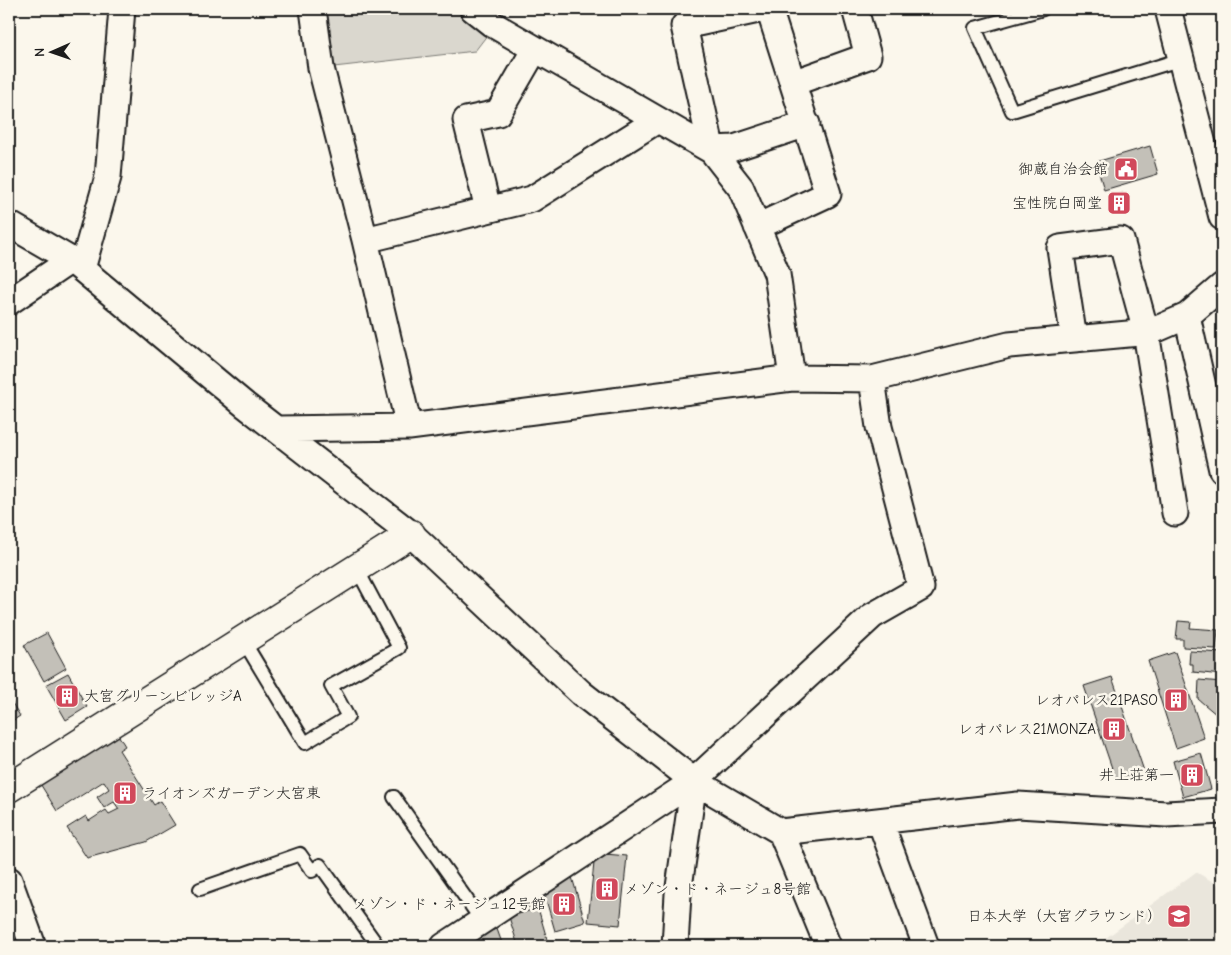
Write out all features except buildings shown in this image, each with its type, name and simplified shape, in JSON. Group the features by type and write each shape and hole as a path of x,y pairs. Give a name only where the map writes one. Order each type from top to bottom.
{"street":[{"path":"9,302 76,265 108,177 122,9"},
{"path":"313,9 320,68 365,240 409,427"},
{"path":"473,9 492,24 535,50 656,121 712,151 741,188 778,274 792,378"},
{"path":"712,151 684,26 763,9"},
{"path":"758,227 828,194 769,9"},
{"path":"793,83 868,56 854,9"},
{"path":"1168,9 1218,175 1222,217"},
{"path":"488,209 466,120 498,112 535,50"},
{"path":"365,240 532,199 656,121"},
{"path":"712,151 713,149 734,148 807,124"},
{"path":"9,224 76,265 245,405 279,429 411,534 581,693 694,781 781,832 1018,804 1166,814 1222,811"},
{"path":"1074,339 1060,248 1121,240 1146,332 1174,513"},
{"path":"279,429 409,427 792,378 872,379 1009,345 1146,332 1187,316 1222,286"},
{"path":"1187,316 1222,470"},
{"path":"444,946 694,781 872,616 921,588 879,427 872,379"},
{"path":"9,788 411,534"},
{"path":"675,946 678,894 694,781"},
{"path":"880,821 926,946"},
{"path":"781,832 827,946"},
{"path":"9,880 33,946"}],"lane":[{"path":"1043,9 975,28 1012,111 1182,59"},
{"path":"243,640 305,743 348,717 331,686 399,648 358,569"},
{"path":"394,797 482,921"},
{"path":"200,888 300,854 312,871 320,865 378,946"}],"shaded area":[{"path":"323,9 507,9 475,51 334,67"},
{"name":"日本大学（大宮グラウンド）","path":"1196,872 1222,887 1222,946 1095,946"}],"place":[{"name":"御蔵自治会館","path":"1126,169"},
{"name":"宝性院白岡堂","path":"1119,203"},
{"name":"大宮グリーンビレッジA","path":"67,696"},
{"name":"レオパレス21PASO","path":"1176,700"},
{"name":"レオパレス21MONZA","path":"1114,729"},
{"name":"井上荘第一","path":"1192,775"},
{"name":"ライオンズガーデン大宮東","path":"125,793"},
{"name":"メゾン・ド・ネージュ8号館","path":"607,889"},
{"name":"メゾン・ド・ネージュ12号館","path":"564,904"},
{"name":"日本大学（大宮グラウンド）","path":"1179,916"}]}
